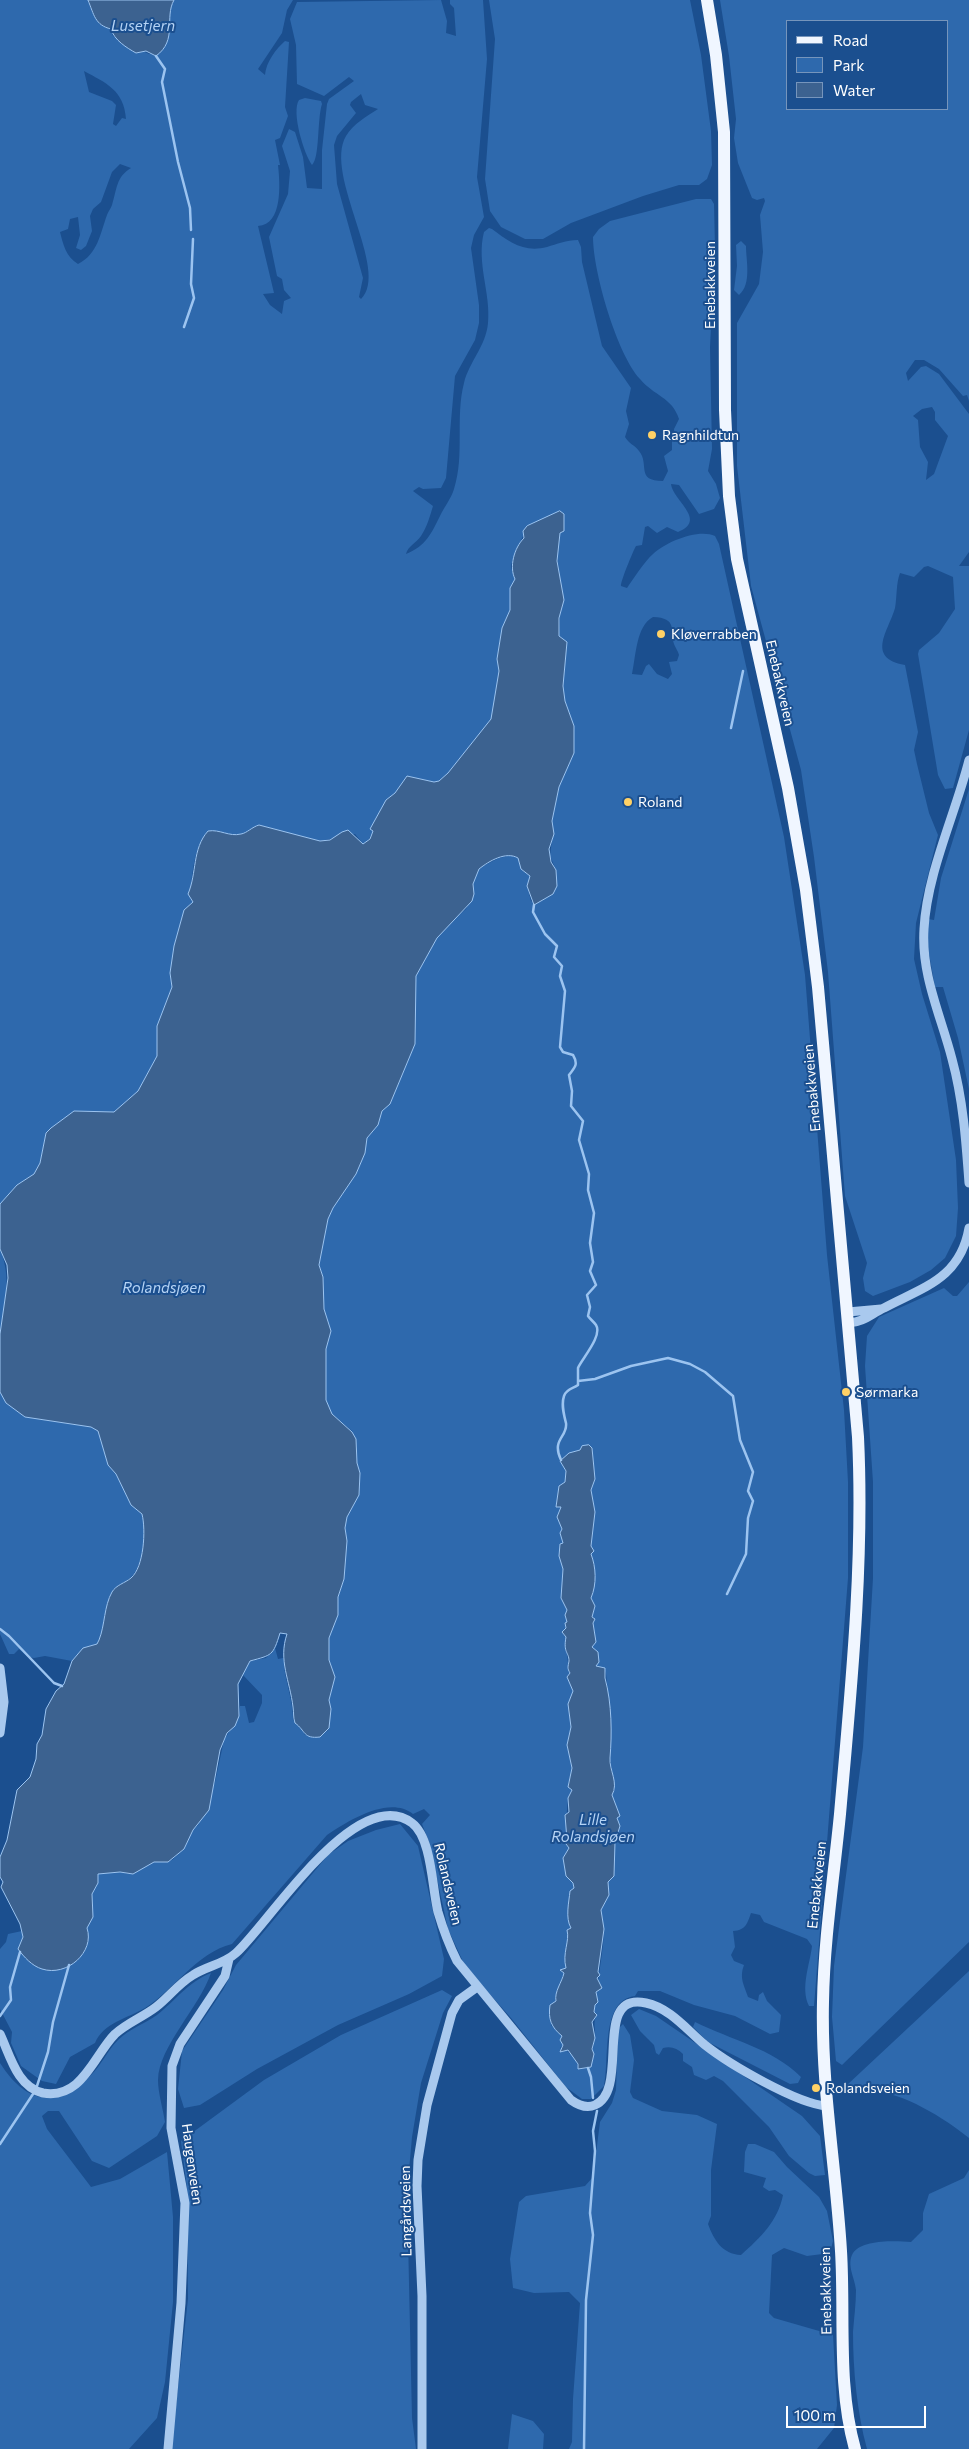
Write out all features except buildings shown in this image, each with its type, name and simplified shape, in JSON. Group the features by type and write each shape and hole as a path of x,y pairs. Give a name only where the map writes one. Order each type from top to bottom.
{"main road":[{"name":"Enebakkveien","path":"707,0 717,64 724,132 725,410 729,496 737,559 788,788 804,874 818,987 849,1317 858,1437 860,1523 845,1755 823,2001 827,2106 840,2247 844,2385 855,2449"}],"street":[{"path":"969,760 931,889 925,919 924,939 928,978 952,1058 959,1090 969,1183"},
{"path":"849,1317 882,1309 921,1290 945,1274 961,1252 969,1228"},
{"path":"0,1668 4,1702 0,1733"},
{"name":"Rolandsveien","path":"0,2034 14,2067 30,2086 46,2093 63,2090 87,2074 110,2040 119,2031 156,2007 187,1978 230,1958 252,1937 298,1879 327,1850 365,1823 380,1817 393,1816 412,1823 423,1836 438,1911 446,1937 457,1961 566,2096 582,2106 598,2103 609,2090 616,2023 623,2008 636,2002 647,2003 667,2012 711,2050 732,2063 805,2102 827,2106"},
{"name":"Haugenveien","path":"168,2449 181,2303 185,2203 172,2128 172,2066 180,2044 225,1976 230,1958"},
{"name":"Langårdsveien","path":"422,2449 422,2296 417,2186 419,2148 427,2105 452,2013 459,2000 478,1988"}],"green space":[{"path":"0,0 88,0 92,12 111,30 113,36 149,54 159,54 168,40 170,13 174,0 293,0 287,10 282,33 258,69 265,75 267,65 275,52 285,41 289,42 285,107 288,116 280,138 275,140 280,165 278,165 278,202 272,219 266,224 258,226 274,293 263,294 270,305 282,314 284,301 291,298 284,290 282,279 277,276 269,237 288,194 290,171 282,146 289,129 295,132 303,157 307,188 322,189 322,150 327,104 329,99 354,81 349,77 324,96 297,84 296,45 290,19 297,2 441,0 447,21 446,33 456,36 454,8 450,4 450,0 483,0 487,59 477,177 484,217 474,235 471,248 479,305 479,323 475,340 455,376 446,478 441,488 423,489 419,487 413,491 433,506 423,533 408,549 406,554 423,543 431,534 454,489 459,463 461,396 466,375 481,347 488,323 488,300 482,255 484,232 489,228 492,229 511,242 531,249 578,240 602,346 631,388 626,411 629,424 625,437 642,456 646,475 654,480 663,481 668,471 664,456 672,450 672,441 675,440 674,429 679,419 672,406 640,379 623,351 602,291 593,237 599,229 610,221 696,199 711,199 714,204 715,247 710,347 712,449 708,471 716,484 720,498 714,509 699,514 679,485 671,484 689,516 690,522 678,532 667,527 657,533 648,526 645,527 642,545 636,546 621,586 627,588 639,570 658,549 674,541 692,535 708,534 715,536 719,544 784,837 805,975 827,1255 844,1410 848,1482 848,1578 814,2006 809,2006 805,1992 812,1946 807,1939 764,1922 760,1915 751,1913 745,1926 733,1931 735,1947 731,1955 734,1961 744,1965 742,1978 748,1997 758,2001 759,1995 763,1992 767,2001 781,2015 779,2032 770,2034 735,2016 694,2005 660,1991 638,1991 635,1996 624,2000 616,2008 611,2019 604,2086 591,2099 582,2099 566,2087 511,2018 465,1966 448,1929 429,1842 422,1824 430,1815 424,1809 413,1814 403,1809 392,1807 369,1812 357,1817 327,1835 232,1944 207,1955 156,2000 145,2008 110,2026 104,2030 95,2043 70,2057 56,2084 42,2081 21,2066 11,2043 12,2032 0,2009 0,1949 6,1942 8,1934 22,1931 23,1939 20,1944 23,1951 29,1961 38,1967 60,1968 71,1964 86,1949 88,1939 86,1928 92,1916 92,1894 97,1886 98,1873 120,1872 129,1874 154,1862 172,1860 184,1849 193,1830 198,1825 215,1782 224,1740 239,1716 240,1706 245,1706 249,1723 254,1722 262,1703 262,1695 242,1674 250,1661 266,1658 275,1648 278,1659 283,1658 284,1660 293,1720 301,1727 305,1735 321,1735 328,1730 331,1709 329,1700 335,1677 329,1660 329,1638 338,1615 338,1597 344,1579 347,1517 359,1495 360,1473 357,1463 357,1447 352,1431 332,1414 326,1400 326,1349 331,1331 324,1309 323,1277 319,1265 328,1219 333,1208 356,1174 365,1153 367,1138 375,1129 382,1111 390,1104 415,1044 416,976 437,938 446,926 466,909 474,894 473,884 479,868 499,858 513,855 520,860 523,871 530,876 528,889 531,901 536,904 548,897 557,880 556,870 550,856 553,830 552,821 559,787 574,753 574,726 565,701 563,686 567,642 559,636 561,590 557,554 560,533 564,525 564,514 560,511 527,526 511,567 515,579 510,588 510,610 502,628 497,659 499,671 491,719 448,773 439,781 434,782 407,776 395,793 386,800 371,829 373,831 369,839 363,844 355,834 320,841 259,825 237,835 208,831 199,846 194,863 190,898 193,902 184,910 174,946 170,973 172,987 157,1026 157,1056 138,1091 114,1112 75,1111 51,1128 46,1133 40,1163 34,1174 17,1185 0,1204","holes":["84,71 106,84 118,94 125,109 126,119 122,118 116,126 113,124 116,105 112,101 89,92","361,94 365,105 378,109 352,128 346,136 341,153 343,174 368,267 368,286 361,299 359,297 363,278 337,184 334,145 337,136 356,113 350,105","120,164 131,168 120,179 112,205 94,249 85,260 78,264 68,254 60,232 68,229 70,219 78,217 80,235 76,248 81,250 86,246 92,231 90,216 93,209 101,202 112,172","653,617 670,622 674,644 679,655 677,661 669,662 672,674 668,679 657,674 649,664 642,675 632,674 643,627","585,1447 592,1448 595,1479 591,1490 595,1512 591,1547 593,1549 591,1554 595,1576 591,1598 595,1606 592,1616 595,1619 593,1624 596,1642 592,1647 598,1652 596,1666 604,1668 606,1674 611,1721 610,1759 615,1789 612,1795 619,1813 616,1818 620,1826 615,1842 614,1876 608,1882 609,1895 601,1910 604,1929 594,2013 597,2014 594,2023 593,2057 588,2068 578,2069 578,2065 572,2056 560,2048 563,2045 562,2036 551,2025 551,2004 555,2004 555,1997 564,1973 561,1971 566,1968 565,1957 568,1929 571,1928 569,1914 570,1891 574,1888 573,1883 566,1876 563,1858 569,1848 563,1841 567,1840 567,1807 572,1790 568,1785 572,1768 567,1745 571,1728 569,1711 573,1691 567,1677 570,1673 566,1637 563,1634 567,1622 565,1615 567,1610 561,1598 563,1569 559,1552 560,1544 563,1543 560,1533 562,1529 558,1518 562,1507 557,1501 565,1482 566,1472 560,1461"]},
{"path":"489,0 690,0 701,55 711,131 712,165 707,179 699,185 679,185 643,196 571,223 543,239 525,239 501,227 490,211 485,179 495,39"},
{"path":"720,0 969,0 969,401 967,395 963,396 939,369 924,360 915,360 906,373 908,381 921,367 926,366 939,374 969,414 969,552 959,566 969,566 969,730 953,788 945,789 938,775 918,654 919,650 939,633 955,609 953,577 928,566 924,567 914,577 900,573 895,608 883,642 883,650 886,656 893,661 905,665 918,732 914,750 929,813 938,835 916,923 914,959 922,994 940,1052 956,1160 958,1208 956,1236 945,1258 931,1270 910,1282 873,1296 865,1291 863,1278 867,1263 845,1196 828,972 801,770 751,586 737,466 737,323 759,284 763,252 760,215 765,201 764,198 757,200 752,198 738,163 734,138 736,119","holes":["932,407 935,412 935,420 948,436 934,474 926,480 928,462 920,447 918,420 913,416 922,409"]},
{"path":"305,98 321,101 322,104 316,155 312,165 302,143 297,123 297,106 299,100"},
{"path":"741,241 746,246 747,279 746,285 739,295 734,290 737,266 736,245"},
{"path":"969,789 969,1089 958,1038 943,987 935,987 928,948 928,919 934,920 941,878"},
{"path":"0,1249 4,1260 7,1281 0,1334"},
{"path":"969,1282 969,1942 842,2065 836,2061 832,2017 834,1966 863,1747 873,1578 873,1482 865,1366 867,1336 879,1317 944,1288 953,1296 957,1296"},
{"path":"0,1392 6,1403 25,1417 91,1427 98,1431 108,1465 116,1474 131,1505 142,1514 144,1529 143,1548 135,1573 112,1592 107,1603 101,1634 97,1644 83,1648 72,1661 45,1656 28,1657 19,1649 14,1654 9,1654 0,1634"},
{"path":"400,1824 418,1846 444,1959 442,1976 409,1994 338,2025 257,2069 200,2105 184,2108 178,2089 182,2051 223,1990 236,1965 328,1855 348,1841 376,1830"},
{"path":"969,1971 969,2138 948,2122 923,2107 896,2096 883,2092 868,2091 847,2094 847,2085"},
{"path":"211,1973 198,2000 172,2040 160,2067 158,2085 165,2122 157,2136 109,2168 92,2161 59,2111 48,2111 42,2116 47,2129 91,2187 120,2179 167,2152 173,2217 173,2302 165,2382 157,2418 129,2449 0,2449 0,2063 20,2086 30,2093 41,2097 53,2098 65,2094 90,2076 122,2036 157,2015 189,1986"},
{"path":"442,1990 452,1996 443,2013 421,2083 412,2137 407,2193 412,2418 416,2449 171,2449 188,2299 187,2188 181,2141 264,2080 341,2035"},
{"path":"639,2009 656,2016 802,2116 820,2136 825,2175 815,2176 809,2173 789,2156 769,2127 723,2081 714,2076 706,2080 694,2075 692,2067 683,2061 683,2054 676,2049 671,2047 663,2048 659,2055 656,2053 654,2045 640,2031 631,2015"},
{"path":"695,2022 751,2045 777,2059 801,2077 798,2083 790,2084 708,2042 693,2027"},
{"path":"623,2024 630,2035 634,2060 630,2092 633,2098 662,2111 697,2115 717,2124 711,2170 711,2216 708,2224 716,2241 724,2249 741,2255 773,2221 781,2204 783,2195 775,2190 769,2191 763,2187 766,2178 744,2172 745,2152 748,2144 755,2144 774,2152 819,2197 827,2211 833,2241 830,2253 807,2256 784,2248 772,2255 769,2313 774,2318 833,2335 837,2405 834,2428 817,2449 569,2449 572,2442 580,2303 569,2292 534,2293 513,2288 510,2259 519,2202 526,2196 585,2186 593,2177 600,2122 612,2103 616,2090 618,2029"},
{"path":"969,2170 969,2449 867,2449 858,2406 855,2376 853,2332 856,2290 850,2262 851,2258 858,2248 864,2245 889,2241 911,2242 923,2230 923,2213 929,2194 964,2178"},
{"path":"512,2414 533,2421 544,2434 543,2449 508,2449"}],"water":[{"name":"Lusetjern","path":"88,0 174,0 170,14 169,36 163,50 156,56 146,51 136,53 129,49 118,40 111,29 98,22"},
{"name":"Rolandsjøen","path":"560,511 564,514 564,531 560,533 557,561 564,600 559,618 559,636 567,642 563,686 565,701 574,726 574,753 559,787 552,821 554,834 549,849 551,862 556,870 557,886 553,894 534,905 527,886 530,876 521,869 518,858 503,856 479,869 473,884 474,894 472,901 437,938 416,976 415,1044 390,1104 382,1111 378,1125 367,1138 365,1153 356,1174 333,1208 328,1219 319,1265 323,1277 324,1309 331,1331 326,1349 326,1400 332,1414 352,1432 356,1439 357,1463 360,1473 359,1495 347,1517 344,1579 338,1597 338,1615 329,1638 329,1660 335,1677 329,1700 331,1709 329,1728 320,1737 310,1737 295,1723 292,1697 284,1662 287,1634 280,1633 271,1653 250,1661 238,1684 239,1716 235,1726 227,1733 220,1750 209,1810 193,1830 184,1849 168,1862 154,1862 133,1874 120,1872 98,1874 98,1883 92,1894 93,1917 87,1928 87,1946 83,1954 69,1966 61,1969 51,1971 38,1968 18,1949 23,1937 20,1924 1,1887 3,1882 0,1877 0,1857 7,1840 17,1790 30,1777 36,1759 37,1744 42,1735 46,1709 56,1691 64,1684 72,1661 83,1648 97,1644 101,1634 107,1603 112,1592 131,1578 139,1566 143,1548 144,1529 142,1514 131,1505 116,1474 108,1465 98,1431 91,1427 25,1417 6,1403 0,1392 0,1334 8,1278 7,1265 0,1249 0,1204 17,1185 34,1174 40,1163 46,1133 51,1128 74,1111 114,1112 138,1091 157,1056 157,1026 172,987 170,973 174,946 184,910 193,902 188,894 199,845 208,831 237,835 259,825 320,841 330,840 348,830 363,844 370,839 373,831 370,829 386,800 395,793 407,776 434,782 439,781 448,773 491,719 499,671 497,659 502,628 510,610 510,588 515,579 512,569 513,563 520,542 524,538 523,531 527,526"},
{"name":"Lille Rolandsjøen","path":"589,1445 592,1448 595,1479 591,1490 595,1512 591,1546 594,1551 591,1554 595,1576 591,1598 595,1606 592,1617 595,1619 593,1623 596,1642 592,1647 598,1652 599,1662 596,1666 605,1668 611,1719 610,1763 614,1781 612,1795 620,1816 617,1818 620,1826 615,1842 614,1876 608,1882 609,1895 601,1910 604,1929 598,1972 600,1975 597,1978 602,1988 596,1992 598,2002 595,2005 594,2012 597,2015 592,2022 595,2038 592,2049 594,2054 591,2067 578,2069 578,2064 568,2050 560,2052 563,2045 560,2040 562,2036 553,2026 549,2014 550,2005 556,2001 557,1991 564,1973 560,1970 566,1968 567,1930 571,1928 568,1920 568,1905 570,1891 574,1888 573,1883 566,1876 563,1858 569,1848 563,1840 567,1840 565,1815 569,1812 568,1798 572,1790 568,1787 572,1768 567,1745 571,1727 568,1704 573,1691 567,1677 570,1673 568,1670 569,1658 565,1646 566,1637 562,1632 566,1628 565,1615 567,1610 561,1598 563,1569 559,1556 560,1544 563,1543 560,1533 562,1529 557,1517 561,1507 556,1507 559,1486 565,1482 566,1471 560,1461 569,1453 580,1450 582,1446"}],"waterway":[{"path":"156,56 165,69 162,82 178,162 190,208 191,230"},
{"path":"184,327 194,298 191,284 193,239"},
{"path":"731,728 743,671"},
{"path":"534,905 533,912 545,934 557,946 554,957 562,966 560,976 565,991 560,1047 563,1052 573,1055 576,1061 569,1075 572,1091 571,1106 583,1121 579,1140 589,1174 588,1190 594,1213 590,1243 593,1262 590,1271 596,1285 587,1295 590,1307 588,1316 596,1325 597,1335 578,1368 578,1385 568,1390 563,1399 566,1428 558,1447 561,1460"},
{"path":"578,1381 595,1379 631,1366 668,1358 690,1364 705,1372 733,1396 740,1440 753,1472 748,1491 753,1501 748,1518 746,1554 727,1594"},
{"path":"0,1629 54,1683 62,1686"},
{"path":"0,2016 11,2000 10,1987 20,1952"},
{"path":"37,2086 48,2052 53,2022 69,1965"},
{"path":"588,2068 593,2098"},
{"path":"0,2144 33,2094"},
{"path":"584,2449 586,2300 593,2235 590,2213 595,2151 593,2131 597,2111"}],"place":[{"name":"Ragnhildtun","path":"652,435"},
{"name":"Kløverrabben","path":"661,634"},
{"name":"Roland","path":"628,802"},
{"name":"Sørmarka","path":"846,1392"},
{"name":"Rolandsveien","path":"816,2088"}]}
